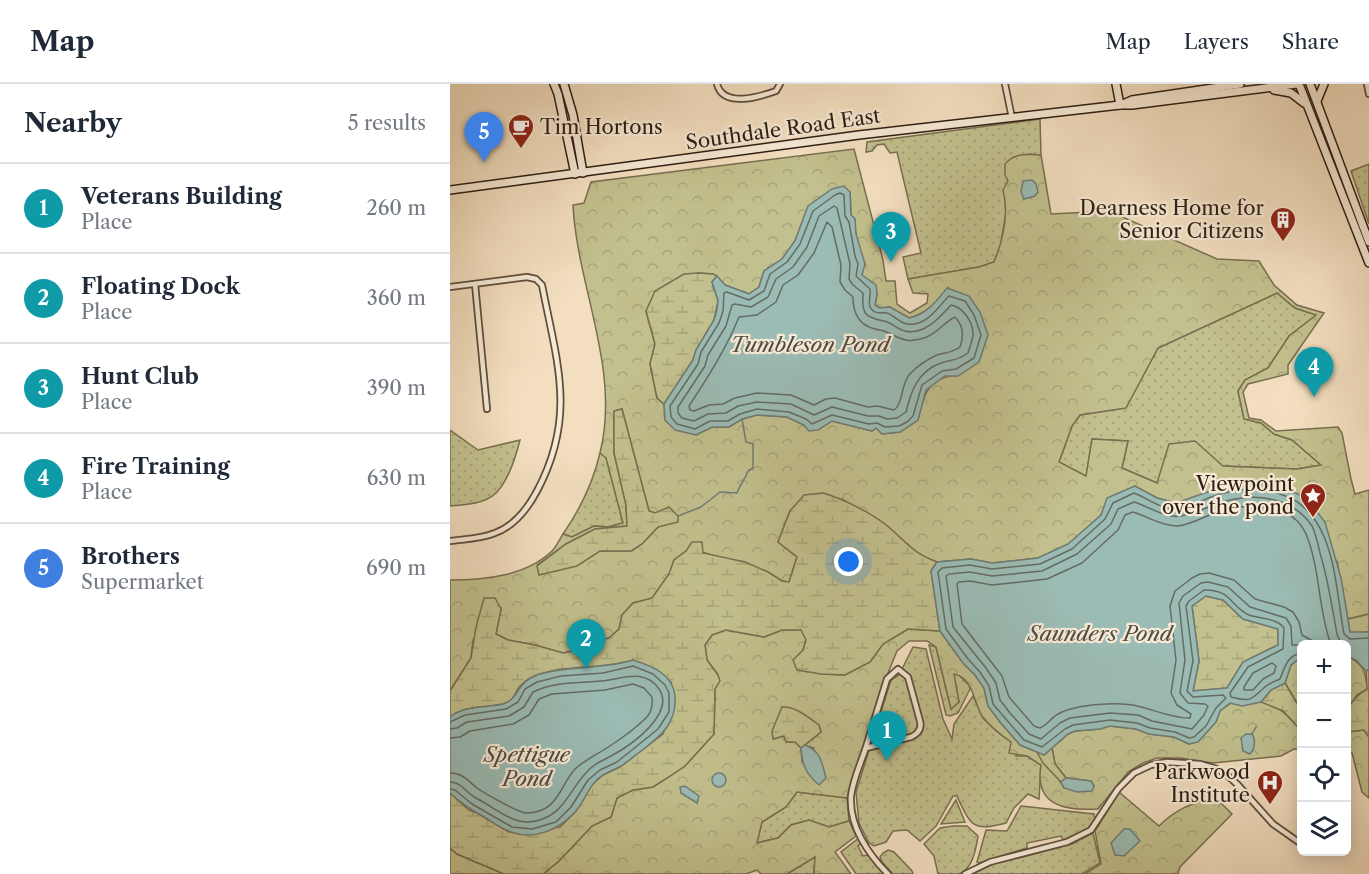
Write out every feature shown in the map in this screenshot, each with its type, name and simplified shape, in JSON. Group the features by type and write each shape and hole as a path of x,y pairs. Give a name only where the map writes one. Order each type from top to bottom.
{"main road":[{"path":"554,84 575,174"},
{"path":"564,84 583,173"},
{"path":"1116,84 1120,105"},
{"name":"Southdale Road East","path":"1120,105 1132,100 1240,84"},
{"path":"1298,84 1369,263"},
{"name":"Southdale Road East","path":"450,190 859,135 1298,84"},
{"path":"1310,84 1369,242"},
{"path":"1317,101 1324,84"},
{"path":"1267,89 1291,93 1306,105"}],"street":[{"path":"717,84 725,97 735,99 765,95 776,91 780,84"},
{"path":"1005,84 1012,118"},
{"path":"1367,84 1369,94"},
{"path":"450,287 527,277 536,279 542,285 560,386 557,443 533,499 520,516 495,534 450,541"},
{"path":"475,284 487,409"},
{"path":"866,748 911,737 920,728 908,677 898,669 887,679 851,796 853,815 866,847 874,860 888,874"},
{"path":"965,874 990,862 1067,842 1091,830 1118,789 1134,773 1151,765 1167,762 1211,766 1226,774 1273,824 1297,841"}],"green space":[{"path":"1040,119 1041,155 1028,154 1009,181 1000,248 994,262 979,267 908,279 903,257 921,253 897,152 890,153 884,144 877,145 872,151 866,152 867,142"},
{"path":"854,149 883,260 886,281 895,281 897,304 910,313 927,303 928,294 913,293 908,279 979,267 994,262 1004,226 1003,190 1008,181 1005,175 1005,164 1021,155 1041,155 1051,214 1109,211 1217,259 1259,261 1274,285 1297,305 1324,313 1288,365 1288,374 1248,384 1243,392 1249,418 1261,420 1276,431 1338,427 1342,433 1355,494 1369,490 1369,614 1348,619 1337,561 1191,499 1176,503 1157,498 1135,486 1108,498 1101,515 1068,545 1038,558 992,563 971,559 937,562 919,555 891,529 842,499 790,511 778,542 797,557 789,582 782,581 768,572 702,552 686,551 674,560 669,574 652,599 633,603 622,615 619,629 609,638 596,641 583,649 563,653 508,640 496,634 501,609 473,640 471,658 450,691 450,580 477,579 518,571 543,559 553,550 563,534 572,537 594,526 608,527 623,523 606,458 600,453 605,422 602,359 576,236 573,205 584,203 591,182","holes":["850,192 851,215 855,219 857,242 865,264 861,275 877,294 875,305 880,308 890,307 909,318 926,310 948,288 958,375 948,376 934,383 925,395 918,420 900,432 882,434 876,428 872,431 832,421 804,425 787,417 757,415 742,419 729,427 712,427 696,435 665,420 664,404 657,398 650,364 655,344 646,311 652,300 698,273 713,274 725,285 749,294 759,287 764,271 782,259 795,241 808,207 820,199","1277,293 1295,308 1316,315 1289,336 1268,368 1245,380 1238,391 1244,419 1261,423 1274,434 1292,440 1321,465 1297,469 1223,466 1195,441 1169,444 1157,483 1122,468 1128,441 1092,439 1086,476 1059,462 1072,426 1080,415 1126,408 1158,348","622,409 649,511 655,513 658,527 642,544 631,551 599,551 537,565 566,544 595,529 627,526 626,505 614,453 614,411"]},
{"path":"1369,164 1369,224 1351,171"},
{"path":"698,273 717,276 712,282 718,301 714,320 696,350 693,360 664,404 657,398 650,364 655,344 646,311 655,291 684,274"},
{"path":"1277,293 1295,308 1317,315 1289,336 1268,368 1245,380 1238,391 1244,419 1261,423 1274,434 1292,440 1321,465 1297,469 1223,466 1157,483 1122,468 1128,441 1092,439 1086,477 1059,462 1072,426 1080,415 1126,407 1158,348"},
{"path":"622,409 649,511 655,513 669,507 678,516 678,522 658,527 642,544 631,551 600,551 577,566 539,575 537,566 566,544 595,529 627,526 626,505 614,453 614,411"},
{"path":"450,430 478,450 520,440 508,475 496,493 486,500 450,506"},
{"path":"600,453 606,457 623,523 608,527 594,526 572,537 563,534 586,495"},
{"path":"823,493 869,513 917,552 937,562 931,571 940,631 908,629 883,644 870,662 845,675 797,670 793,660 803,650 806,640 801,630 782,630 764,637 726,630 712,635 705,645 707,660 720,681 715,689 714,734 685,766 653,787 633,790 617,798 611,817 592,826 559,861 543,874 504,874 457,854 450,848 450,793 469,810 509,832 560,827 575,812 591,785 603,775 620,767 663,734 675,702 671,682 633,660 609,665 561,669 537,675 521,685 513,698 503,704 462,710 450,717 450,691 471,658 484,598 495,598 501,609 496,634 508,640 563,653 583,649 596,641 609,638 619,629 622,615 633,603 652,598 669,574 674,560 686,551 692,542 702,542 703,553 745,562 782,581 789,582 797,557 778,542 790,511 804,495"},
{"path":"1206,596 1223,600 1243,619 1278,629 1278,645 1243,662 1227,688 1193,691 1199,661 1192,606"},
{"path":"1369,614 1369,632 1350,633 1348,619"},
{"path":"908,629 940,631 984,688 988,706 1000,722 1020,745 1037,752 1064,788 1094,786 1091,781 1066,778 1055,764 1052,748 1068,734 1110,726 1174,737 1189,744 1216,722 1220,711 1231,703 1260,702 1276,707 1297,726 1297,749 1281,756 1213,763 1180,758 1157,758 1128,772 1098,809 1064,807 1054,803 1042,789 1041,765 1027,756 1009,753 1011,742 985,720 969,685 960,676 954,674 959,702 951,709 936,647 927,641 909,641 897,651 880,693 847,798 797,792 786,807 762,822 757,843 778,838 791,825 809,820 829,827 849,821 856,836 835,852 851,874 814,874 815,857 787,874 761,874 757,870 746,874 543,874 559,861 592,826 611,817 617,798 632,790 653,787 670,776 685,766 714,734 715,689 718,675 707,660 705,645 712,635 725,630 764,637 782,630 801,630 806,639 803,650 821,674 845,675 870,662 883,644","holes":["819,725 821,732 805,745 814,748 802,762 801,748 795,742 786,742 784,736 773,739"]},
{"path":"929,645 936,647 951,709 959,702 953,673 959,675 971,687 958,713 950,716 946,715"},
{"path":"913,647 926,649 943,719 952,739 954,724 973,696 983,718 1011,742 1016,756 1027,756 1041,765 1039,799 1028,794 1014,808 1006,823 986,827 974,824 957,796 953,796 936,826 920,841 907,830 893,831 886,842 874,846 869,843 859,823 856,792 891,680 899,675"},
{"path":"1351,658 1363,669 1366,678 1367,689 1357,695 1351,704"},
{"path":"1297,660 1297,703 1285,683 1291,665"},
{"path":"1369,669 1369,737 1364,730 1351,732 1351,704 1360,693 1367,689 1366,671"},
{"path":"1285,683 1297,703 1297,726 1283,711 1261,702 1271,690"},
{"path":"782,707 792,708 802,713 819,725 821,732 801,748 795,742 786,742 784,736 773,739 772,731"},
{"path":"1364,730 1369,737 1369,798 1362,792 1351,753 1351,731"},
{"path":"1052,748 1055,764 1066,778 1061,782 1043,763 1037,752 1044,755"},
{"path":"797,792 847,798 849,821 829,827 809,820 791,825 778,838 756,843 762,822 786,807"},
{"path":"1119,792 1159,826 1185,807 1216,798 1232,814 1180,867 1178,874 1085,874 1101,864 1095,831"},
{"path":"956,800 965,822 941,824"},
{"path":"1021,806 1094,814 1095,820 1087,830 1063,840 1061,836 1027,843 1027,848 977,862 986,830 1007,831"},
{"path":"967,826 978,836 975,852 963,872 938,874 934,856 924,844 940,828"},
{"path":"1093,833 1100,863 1082,874 972,874 993,864 1072,844"},
{"path":"859,838 861,843 858,846 863,856 868,855 886,874 856,874 841,852"},
{"path":"450,848 457,854 504,874 450,874"},
{"path":"888,850 894,852 913,874 893,874 880,857"},
{"path":"815,857 814,874 787,874"}],"water":[{"path":"1032,180 1038,192 1035,196 1024,199 1021,192 1023,181"},
{"name":"Tumbleson Pond","path":"844,186 850,192 851,215 855,219 856,234 865,264 862,275 876,285 875,305 880,308 890,307 909,318 935,303 947,288 969,296 980,312 988,335 979,362 958,376 945,376 926,390 918,420 900,432 882,434 876,428 872,431 832,421 818,430 809,431 804,425 787,417 757,415 742,419 729,427 712,427 696,435 675,430 665,420 664,404 693,360 696,350 714,320 718,300 712,282 717,276 725,285 749,294 759,287 764,271 782,259 795,241 808,206 832,189"},
{"name":"Saunders Pond","path":"1249,482 1275,486 1298,494 1325,522 1341,578 1350,632 1369,632 1369,669 1366,671 1351,658 1351,640 1297,640 1297,660 1291,665 1285,683 1271,690 1261,702 1242,706 1230,703 1220,711 1216,722 1198,742 1189,744 1174,737 1110,726 1068,734 1044,755 1020,745 988,706 984,688 940,631 931,571 937,562 971,559 992,563 1038,558 1068,544 1101,515 1107,498 1135,486 1157,498 1176,503 1213,490","holes":["1206,596 1223,600 1243,619 1278,629 1278,645 1243,662 1227,688 1193,691 1199,661 1192,606"]},
{"name":"Spettigue Pond","path":"633,660 654,668 670,682 675,696 675,706 670,721 661,734 625,764 598,779 576,811 562,823 546,832 520,834 499,826 450,793 450,717 462,710 508,702 525,682 537,675"},
{"path":"1246,734 1252,734 1254,739 1254,747 1250,754 1243,751 1241,738"},
{"path":"805,745 818,754 822,763 826,778 819,785 808,773 802,759 801,748"},
{"path":"716,773 722,773 726,780 722,787 716,787 712,783 712,777"},
{"path":"1066,778 1091,781 1094,786 1092,791 1077,792 1064,788 1061,782"},
{"path":"685,786 699,796 697,803 681,793 680,787"},
{"path":"1124,829 1130,829 1140,841 1124,856 1115,855 1111,843"}],"waterway":[{"path":"678,516 701,507 720,492 737,493 748,471 753,468 753,444 746,442 742,419"},
{"path":"1252,734 1256,727"}],"place":[{"name":"Tim Hortons","path":"521,150"},
{"name":"Brothers","path":"484,162"},
{"name":"Dearness Home for Senior Citizens","path":"1283,243"},
{"name":"Hunt Club","path":"891,262"},
{"name":"Fire Training","path":"1314,397"},
{"name":"Viewpoint over the pond","path":"1313,519"},
{"name":"Floating Dock","path":"586,669"},
{"name":"Veterans Building","path":"887,761"},
{"name":"Parkwood Institute","path":"1270,806"}]}
